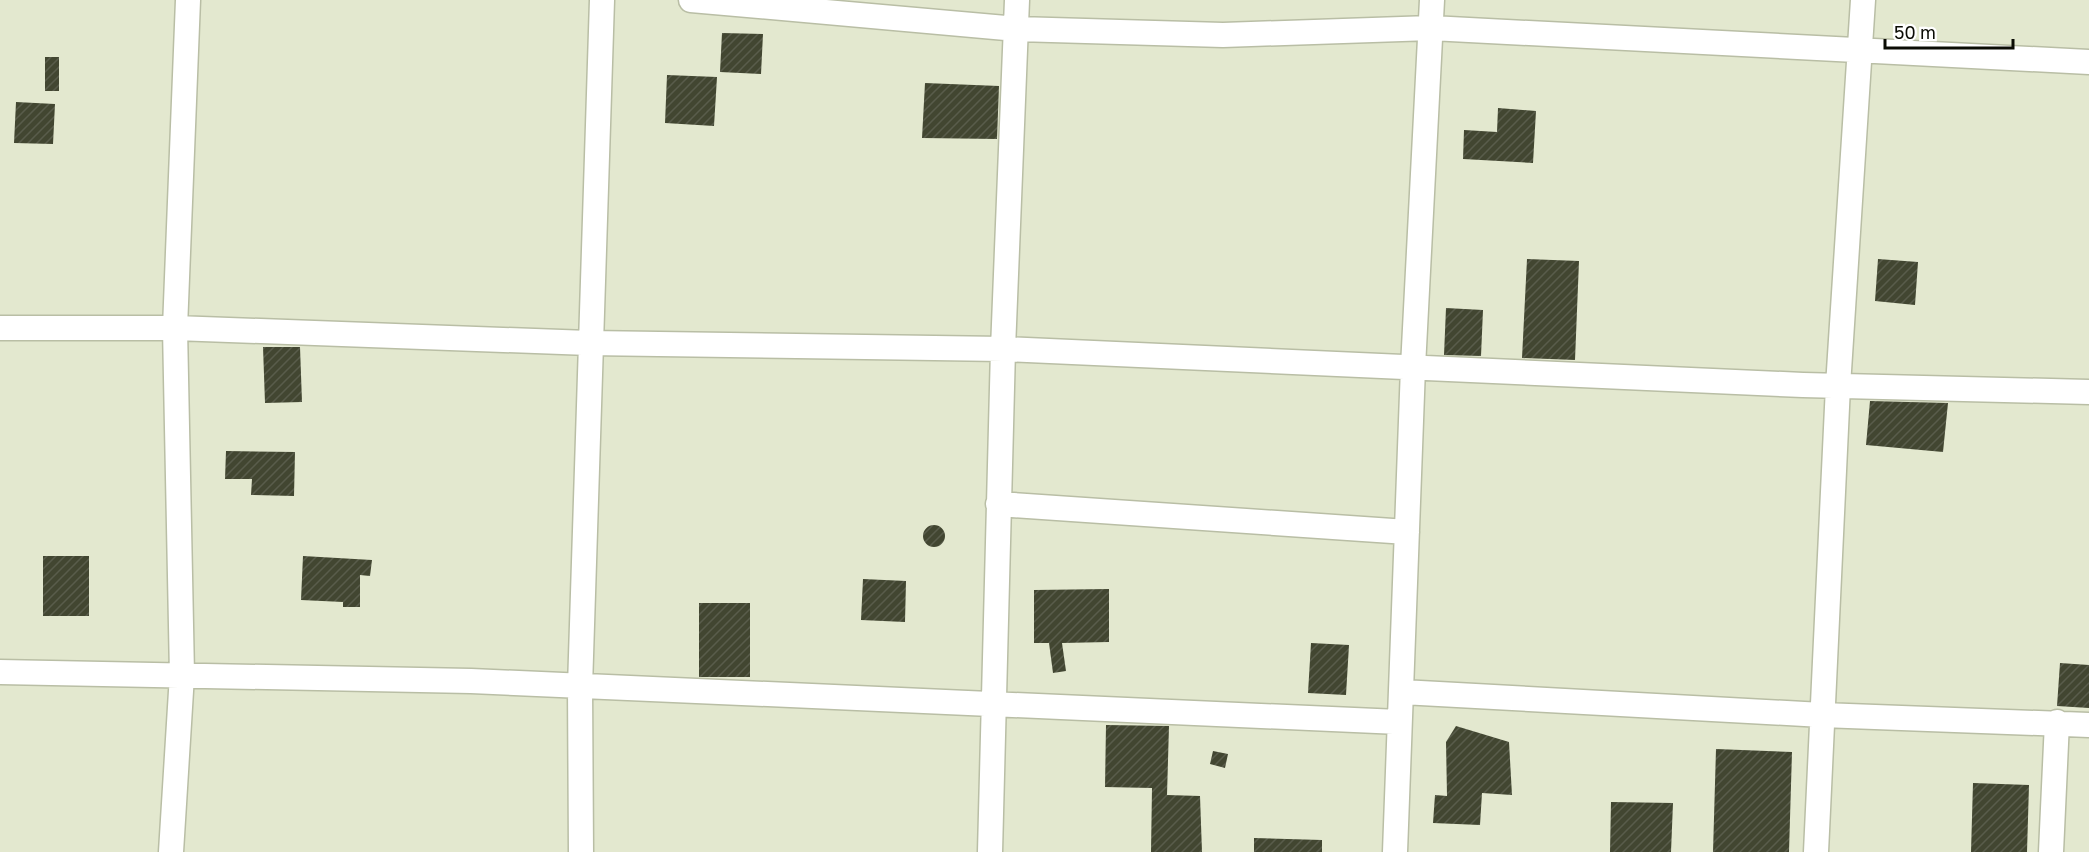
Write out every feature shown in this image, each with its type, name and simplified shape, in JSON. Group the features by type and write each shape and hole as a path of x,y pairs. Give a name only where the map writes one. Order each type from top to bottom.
{"street":[{"path":"171,852 182,675 175,328 188,0"},
{"path":"580,852 580,687 589,343 602,0"},
{"path":"690,0 1017,29 1223,35 1431,28 2089,62"},
{"path":"990,852 998,504 1017,0"},
{"path":"1395,852 1413,367 1432,0"},
{"path":"1816,852 1838,386 1862,50 1863,0"},
{"path":"0,328 175,328 589,343 1003,349 1838,386 2089,392"},
{"path":"998,504 1407,532"},
{"path":"0,672 471,681 993,702 1400,722"},
{"path":"1402,692 1822,715 2057,722 2089,725"},
{"path":"2051,852 2057,722"}],"building":[{"path":"722,33 763,34 761,74 720,72"},
{"path":"45,57 59,57 59,91 45,91"},
{"path":"667,75 717,77 714,126 665,123"},
{"path":"925,83 999,86 997,139 922,138"},
{"path":"16,102 55,104 53,144 14,143"},
{"path":"1498,108 1536,111 1533,163 1463,159 1464,130 1497,132"},
{"path":"1527,259 1579,261 1575,360 1522,358"},
{"path":"1878,259 1918,262 1915,305 1875,301"},
{"path":"1446,308 1483,310 1481,356 1444,355"},
{"path":"263,347 300,347 302,402 265,403"},
{"path":"1870,401 1948,403 1943,452 1866,445"},
{"path":"226,451 295,452 294,496 251,495 252,479 225,479"},
{"path":"934,525 944,532 945,536 938,546 934,547 924,540 923,536 930,526"},
{"path":"43,556 89,556 89,616 43,616"},
{"path":"303,556 372,560 370,576 360,575 360,607 343,607 343,602 301,600"},
{"path":"863,579 906,581 905,622 861,620"},
{"path":"1109,589 1109,642 1062,643 1066,671 1053,673 1049,643 1034,643 1034,590"},
{"path":"699,603 750,603 750,677 699,677"},
{"path":"1311,643 1349,645 1346,695 1308,693"},
{"path":"2060,663 2089,665 2089,708 2057,706"},
{"path":"1106,725 1169,726 1167,795 1200,796 1202,852 1151,852 1152,788 1105,787"},
{"path":"1456,726 1509,742 1512,795 1482,793 1480,825 1433,823 1435,795 1447,796 1446,742"},
{"path":"1716,749 1792,752 1789,852 1713,852"},
{"path":"1213,751 1228,754 1225,768 1210,764"},
{"path":"1973,783 2029,785 2027,852 1971,852"},
{"path":"1611,802 1673,803 1671,852 1610,852"},
{"path":"1254,838 1322,840 1322,852 1254,852"}]}
